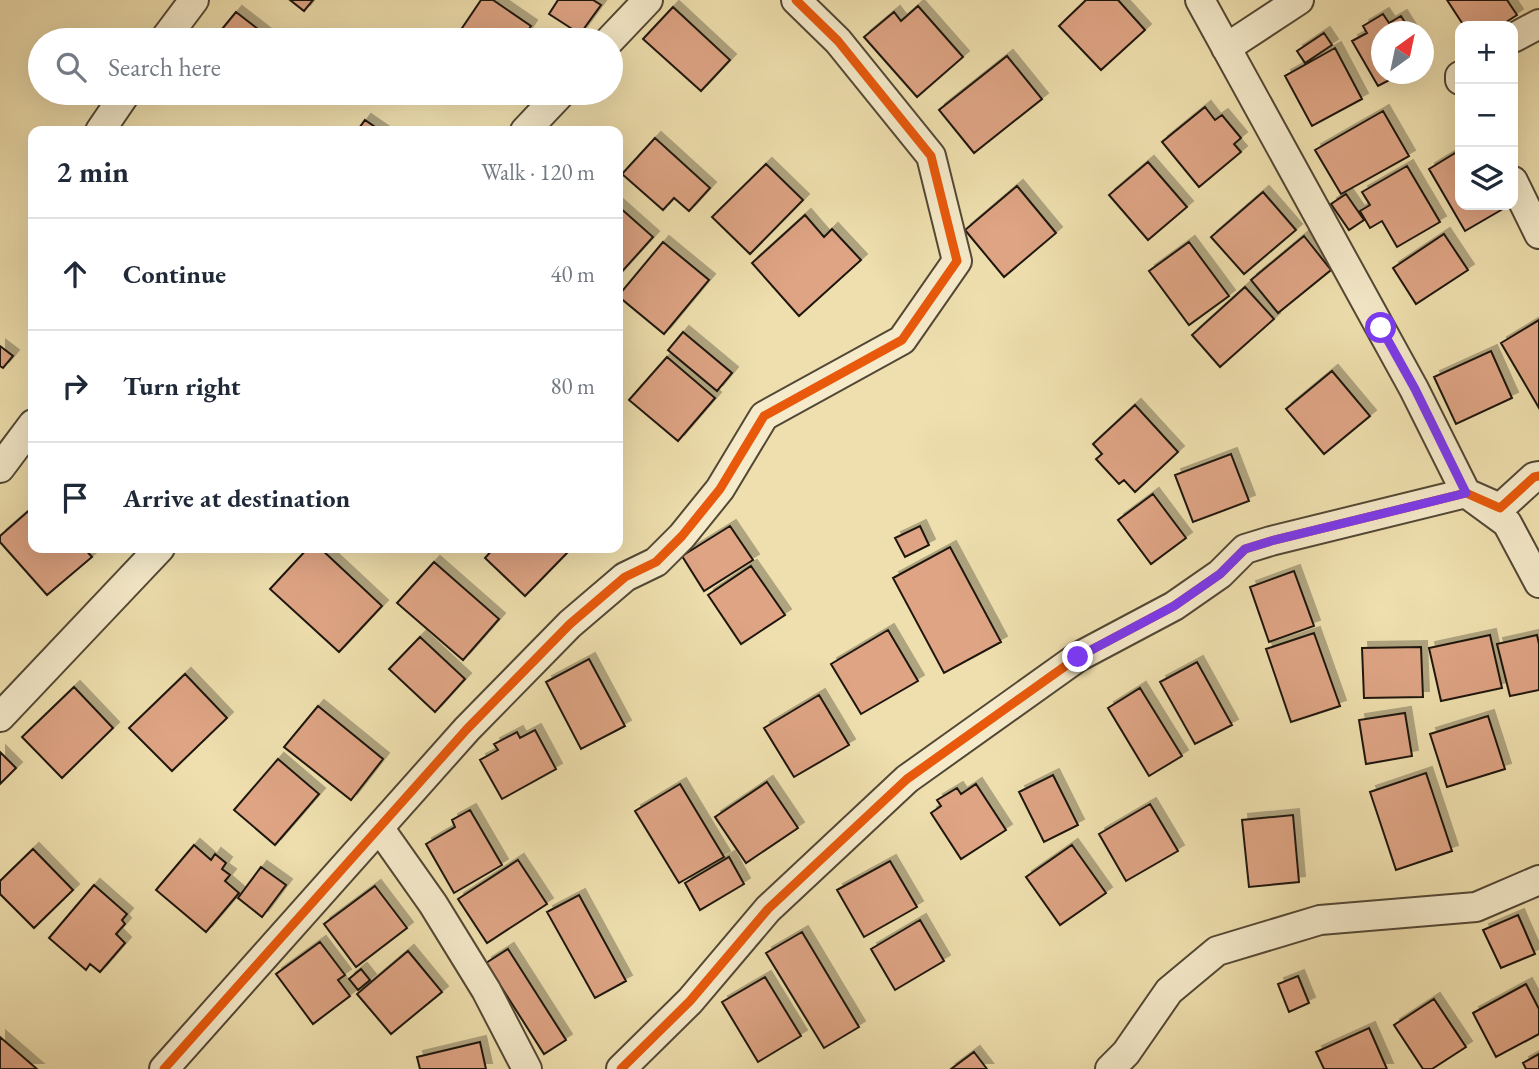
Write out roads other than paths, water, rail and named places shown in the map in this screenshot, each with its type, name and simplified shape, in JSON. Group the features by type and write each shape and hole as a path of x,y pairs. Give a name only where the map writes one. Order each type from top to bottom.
{"street":[{"path":"173,28 194,0"},
{"path":"621,28 648,0"},
{"path":"164,1069 467,729 570,624 625,577 656,562 682,536 720,489 764,416 902,340 957,261 931,156 838,41 796,0"},
{"path":"1200,0 1415,389 1466,493 1507,523 1539,583"},
{"path":"1227,48 1299,0"},
{"path":"1518,35 1539,24"},
{"path":"104,126 118,105"},
{"path":"530,126 550,105"},
{"path":"1518,191 1539,234"},
{"path":"0,468 28,431"},
{"path":"621,1069 690,1002 768,909 907,779 1078,657 1174,606 1220,574 1245,549 1466,493 1500,508 1534,477 1539,476"},
{"path":"0,717 155,553"},
{"path":"380,829 433,904 486,990 527,1069"},
{"path":"1110,1069 1126,1052 1169,991 1217,951 1320,920 1476,907 1539,880"}]}
